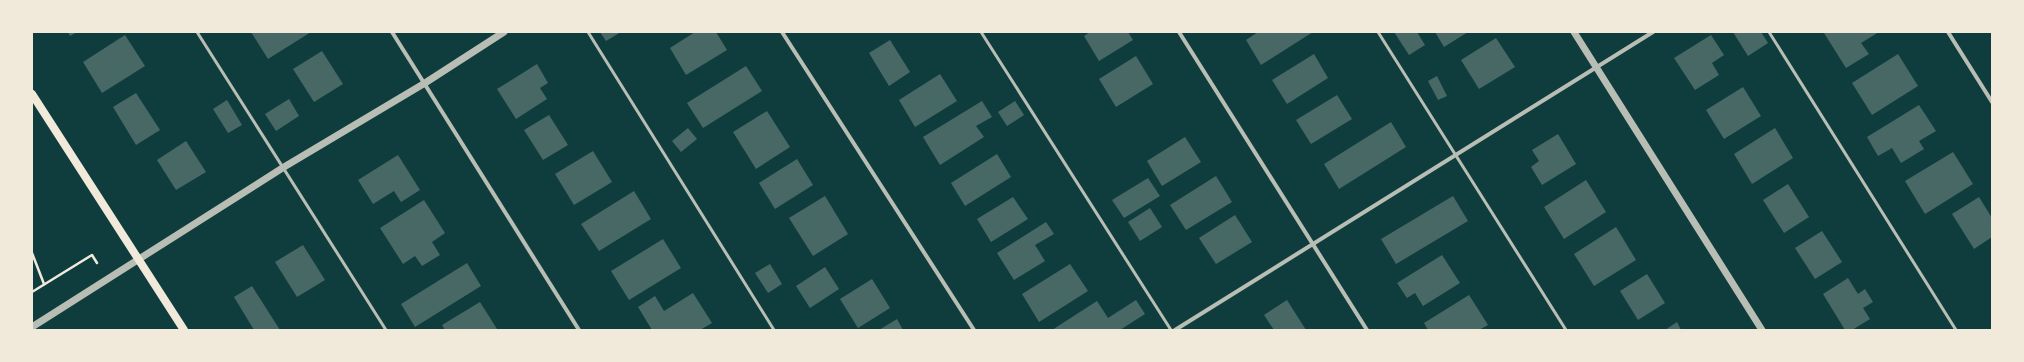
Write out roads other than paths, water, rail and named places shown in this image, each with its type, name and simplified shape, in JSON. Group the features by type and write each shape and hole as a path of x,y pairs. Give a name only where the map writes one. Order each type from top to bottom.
{"main road":[{"path":"32,94 184,330"}],"street":[{"path":"392,32 579,330"},
{"path":"32,327 284,167 425,84 504,32"},
{"path":"782,32 974,330"},
{"path":"1179,32 1367,330"},
{"path":"1574,32 1762,330"},
{"path":"1175,330 1653,32"},
{"path":"1948,32 1992,102"}],"lane":[{"path":"198,32 386,330"},
{"path":"588,32 774,330"},
{"path":"981,32 1171,330"},
{"path":"1378,32 1566,330"},
{"path":"1769,32 1956,330"}]}
